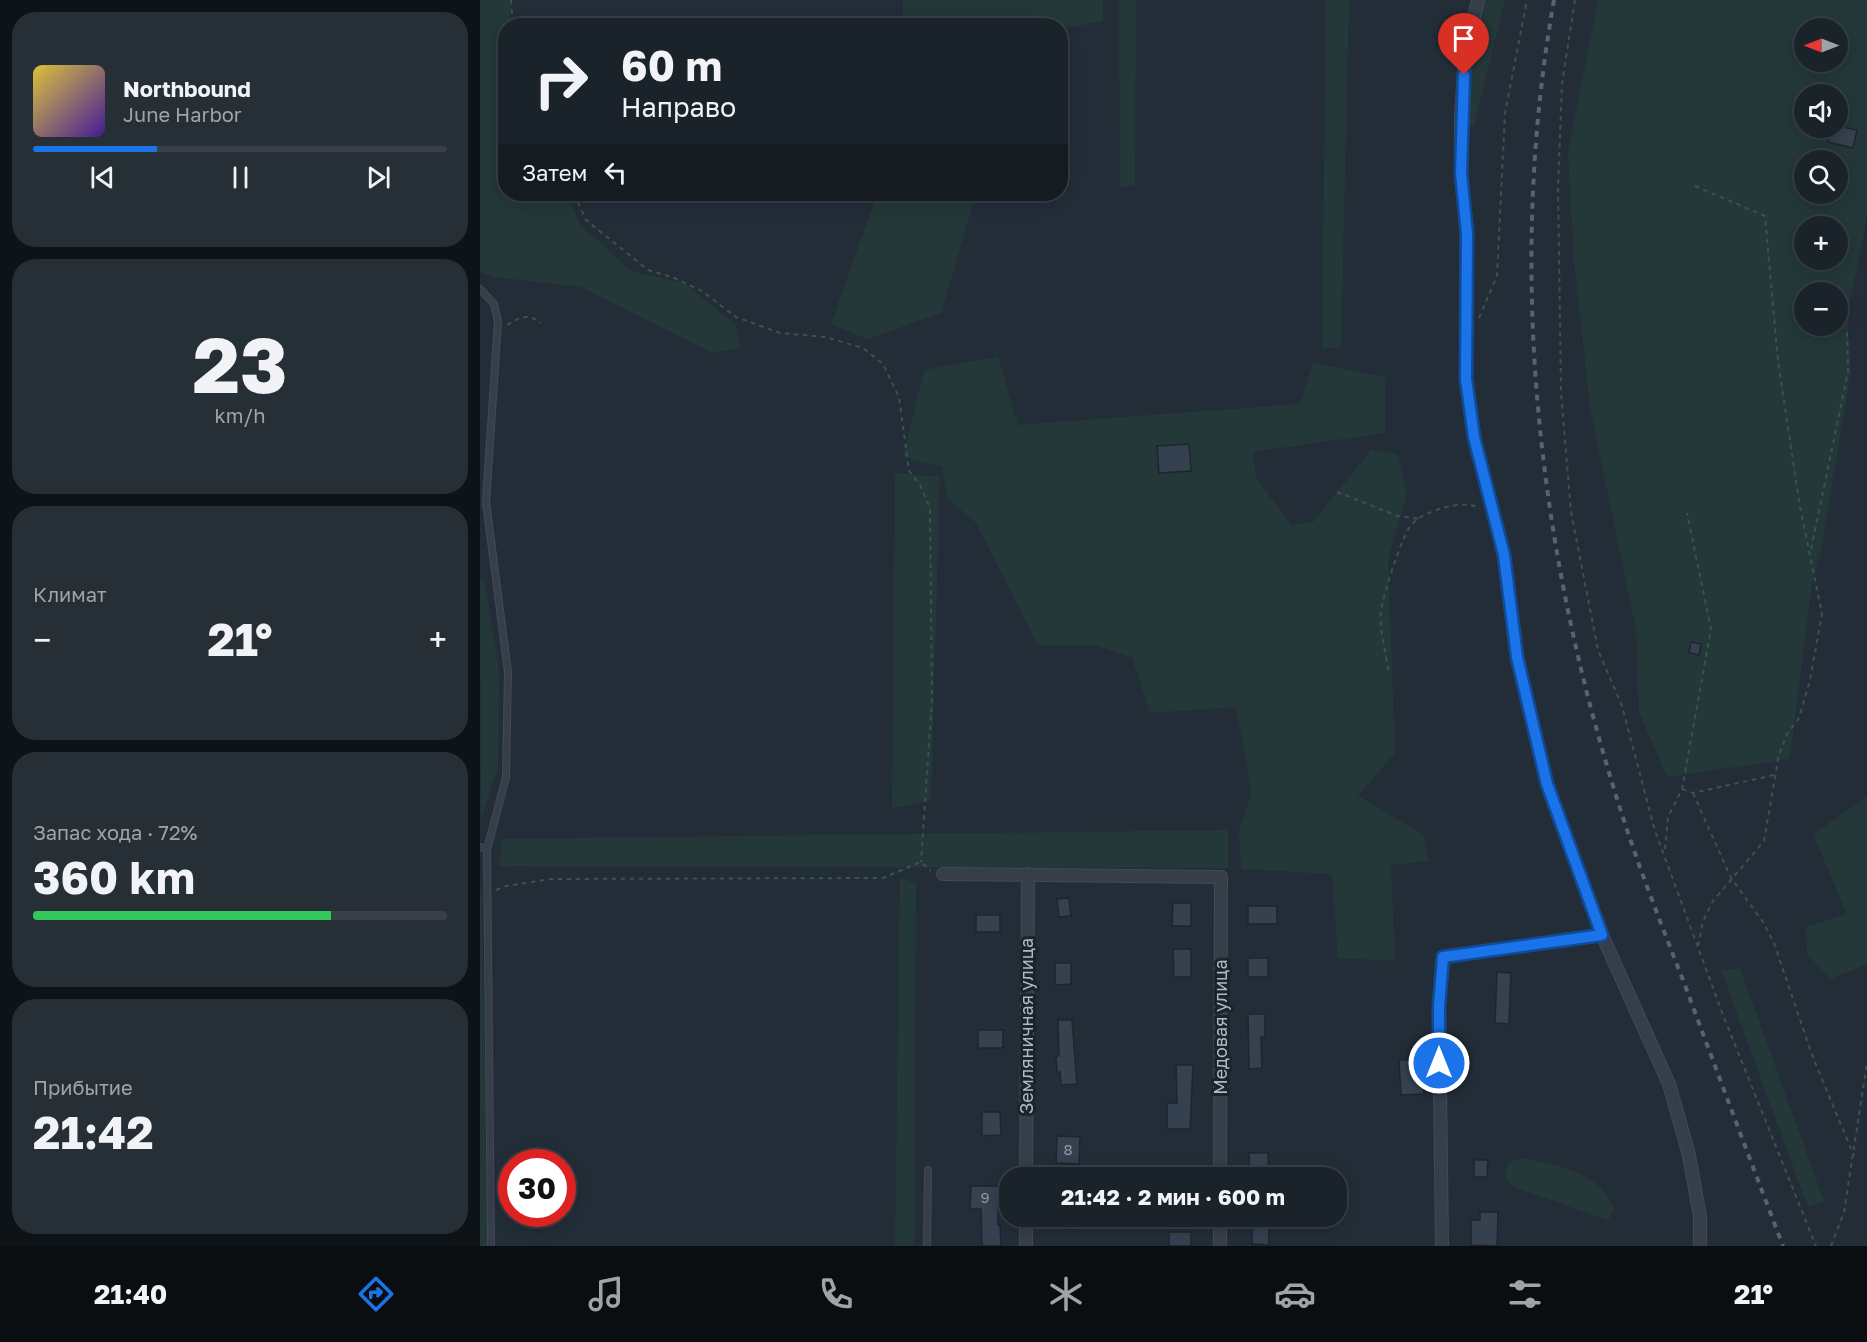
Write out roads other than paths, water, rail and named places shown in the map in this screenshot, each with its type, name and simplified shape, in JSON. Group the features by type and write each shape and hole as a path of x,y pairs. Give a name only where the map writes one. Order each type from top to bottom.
{"street":[{"path":"1478,0 1465,54 1461,117 1461,173 1467,234 1466,379 1474,437 1504,555 1517,657 1547,784 1602,935 1669,1084 1689,1155 1700,1217 1700,1246"},
{"path":"943,874 1028,874"},
{"name":"Медовая улица","path":"1028,874 1221,877 1220,1167"},
{"name":"Земляничная улица","path":"1026,1167 1028,874"},
{"path":"1442,1246 1439,1006 1443,957"},
{"path":"1026,1227 1026,1246"},
{"path":"1220,1227 1220,1246"}],"lane":[{"path":"480,289 494,304 498,332 483,501 508,672 506,777 488,850 491,1246"},
{"path":"480,847 488,850"},
{"path":"1443,957 1602,935"},
{"path":"927,1246 928,1170"}],"railway":[{"path":"1554,0 1540,97 1533,196 1532,294 1537,393 1547,491 1564,589 1585,685 1627,830 1783,1246"}]}
